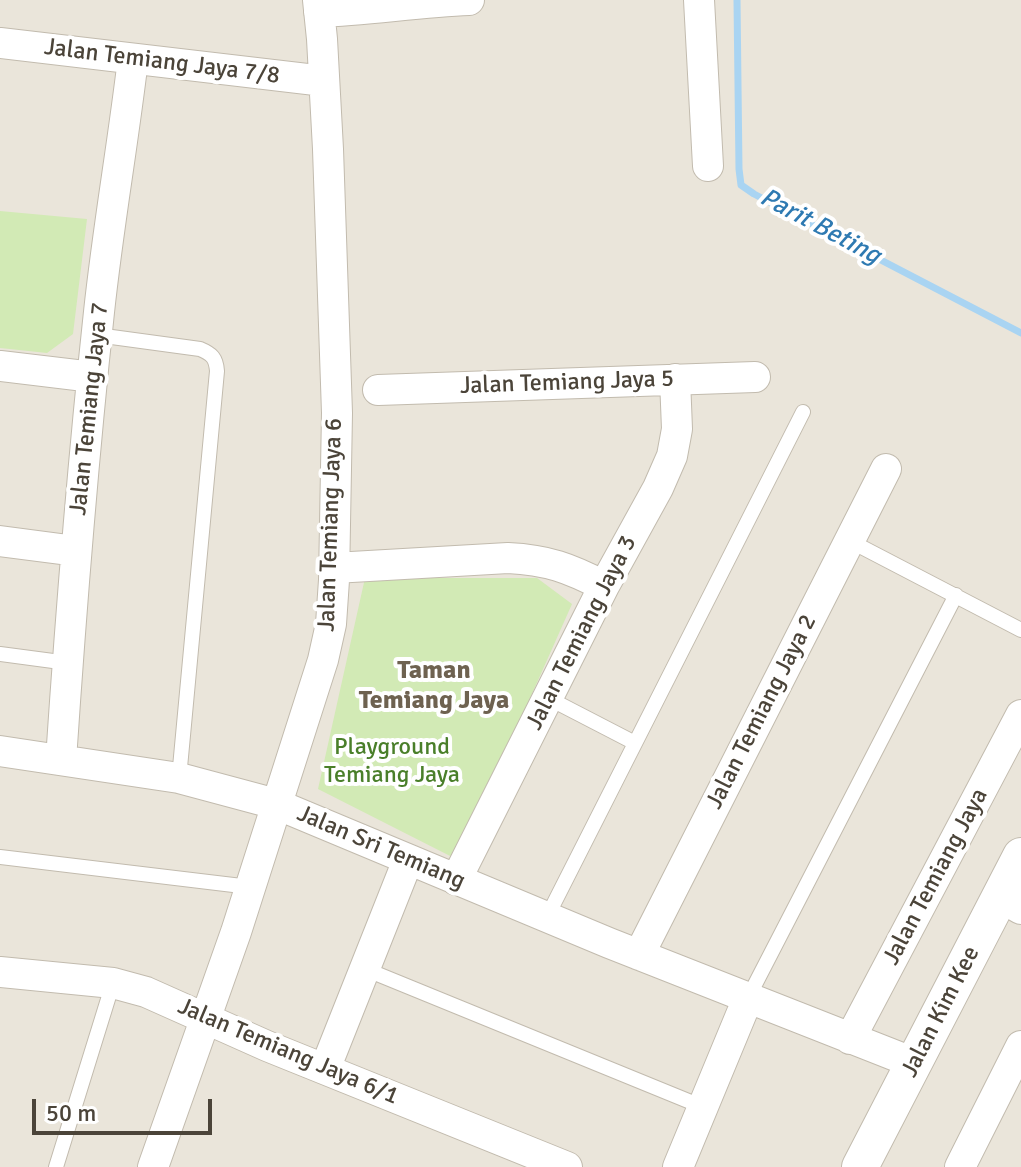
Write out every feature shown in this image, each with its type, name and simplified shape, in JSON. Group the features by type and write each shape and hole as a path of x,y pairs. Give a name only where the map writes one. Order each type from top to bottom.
{"street":[{"path":"318,6 364,10 469,0"},
{"path":"699,0 708,166"},
{"name":"Jalan Temiang Jaya 6","path":"153,1167 250,887 323,660 331,624 336,390 324,81 318,6"},
{"name":"Jalan Temiang Jaya 7/8","path":"0,43 324,81"},
{"name":"Jalan Temiang Jaya 7","path":"61,760 76,551 97,335 133,59"},
{"path":"0,366 93,377"},
{"name":"Jalan Temiang Jaya 5","path":"378,390 755,377"},
{"name":"Jalan Temiang Jaya 3","path":"456,880 672,456 677,429 675,379"},
{"name":"Jalan Temiang Jaya 2","path":"639,955 886,469"},
{"path":"0,541 76,551"},
{"path":"334,568 535,559 558,565 604,586"},
{"name":"Jalan Temiang Jaya","path":"850,1039 1021,715"},
{"name":"Jalan Sri Temiang","path":"0,751 179,778 276,804 639,955 914,1063"},
{"name":"Jalan Kim Kee","path":"860,1167 914,1063 1010,903 1021,856"},
{"path":"325,1069 408,860"},
{"name":"Jalan Temiang Jaya 6/1","path":"0,972 113,983 146,992 567,1167"},
{"path":"678,1167 748,998"},
{"path":"960,1167 1021,1046"}],"lane":[{"path":"97,335 200,349 216,360 179,778"},
{"path":"547,917 803,412"},
{"path":"850,541 1021,630"},
{"path":"748,998 956,595"},
{"path":"0,654 68,663"},
{"path":"548,698 635,743"},
{"path":"0,857 250,887"},
{"path":"365,969 703,1107"},
{"path":"56,1167 113,983"}],"shaded area":[{"path":"0,0 1021,0 1021,1167 0,1167"}],"green space":[{"path":"0,211 87,219 73,334 47,353 0,348"},
{"name":"Playground Temiang Jaya","path":"365,578 537,578 572,604 458,860 318,789"}],"waterway":[{"name":"Parit Beting","path":"737,0 741,185 1021,333"}],"district":[{"name":"Taman Temiang Jaya","path":"434,686"}]}
